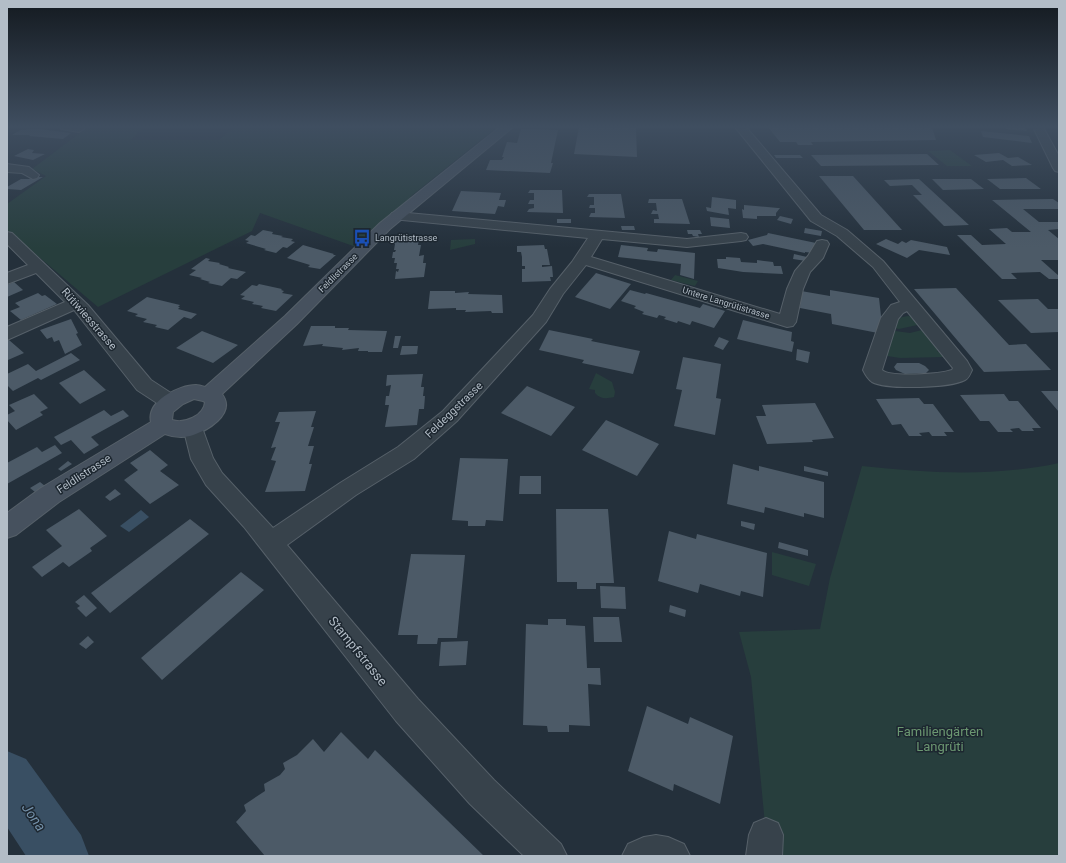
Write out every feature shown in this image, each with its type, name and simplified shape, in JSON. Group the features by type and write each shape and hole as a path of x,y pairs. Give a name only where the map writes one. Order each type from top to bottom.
{"street":[{"name":"Feldlistrasse","path":"210,394 286,324 362,248 397,216 457,167"},
{"path":"774,167 816,218 842,233 878,264 910,304 935,331 960,365 963,370 961,374 954,377 919,380 883,379 876,376 872,370 890,318 897,309 910,304"},
{"path":"7,168 25,170 33,175"},
{"path":"397,216 687,243 742,238"},
{"name":"Feldeggstrasse","path":"270,543 348,489 406,453 440,426 540,318 556,292 582,259 597,235"},
{"name":"Rütiwiesstrasse","path":"7,236 76,303 144,385 170,402"},
{"name":"Untere Langrütistrasse","path":"582,259 787,322 795,289 803,271 815,258 822,244"},
{"path":"7,279 39,266"},
{"path":"7,334 76,303"},
{"path":"196,392 210,394 215,398 217,403 216,410 211,416 193,427 175,430 163,425 160,420 161,414 170,402 187,394 196,392"},
{"name":"Feldlistrasse","path":"7,526 50,495 163,425"},
{"name":"Stampfstrasse","path":"193,427 202,459 214,479 270,543 407,710 482,792 549,856"},
{"path":"640,856 647,853 662,852 672,856"}],"green space":[{"path":"34,167 447,167 410,197 413,198 375,227 356,247 260,213 252,231 98,307 7,230 7,204 46,176 32,169"},
{"path":"475,239 475,244 450,250 451,240"},
{"path":"675,275 698,281 695,286 671,280"},
{"path":"908,316 914,317 922,324 899,329 890,327 898,319"},
{"path":"926,329 942,349 937,350 938,352 942,352 944,357 900,358 881,355 888,330 910,333"},
{"path":"596,373 612,382 615,392 614,397 601,397 595,393 595,390 589,389"},
{"name":"Familiengärten Langrüti","path":"1059,463 1059,856 764,856 766,835 751,677 739,632 820,629 830,578 862,466 936,472 985,472"},
{"path":"772,552 816,564 809,586 772,575"}],"water":[{"path":"141,510 149,517 129,532 120,526"}],"building":[{"path":"487,167 552,167 550,173 486,170"},
{"path":"819,176 853,176 902,230 864,230"},
{"path":"33,177 43,177 21,190 7,189 7,187 21,179 29,179"},
{"path":"1026,178 1041,189 1000,189 987,179"},
{"path":"919,179 969,225 944,226 913,195 922,195 912,185 890,186 884,180"},
{"path":"932,179 971,179 984,189 943,190"},
{"path":"530,190 562,190 563,213 527,212 529,209 534,208 534,204 528,204 530,200 534,200 534,193 528,193"},
{"path":"461,191 501,193 499,200 506,200 504,207 498,206 495,214 452,211"},
{"path":"589,194 621,194 625,218 589,217 591,213 595,213 595,208 589,208 590,205 594,205 594,197 587,197"},
{"path":"712,197 736,200 736,209 728,208 729,215 707,211 706,207 711,208"},
{"path":"649,199 682,199 690,224 654,223 654,219 659,219 658,214 651,214 653,210 657,211 656,203 648,203"},
{"path":"1053,199 1059,203 1059,209 1023,209 1039,222 1059,222 1059,229 1048,230 1059,239 1059,260 1041,260 1059,276 1059,279 1049,279 1040,272 1011,273 1017,279 1002,279 957,235 971,235 982,245 1006,244 989,229 1007,228 1012,232 1031,232 992,200"},
{"path":"744,205 780,208 776,213 776,216 757,216 757,219 743,218 742,209 744,210"},
{"path":"780,216 793,219 791,224 777,220"},
{"path":"710,217 729,219 730,228 711,226"},
{"path":"557,219 571,219 571,223 557,223"},
{"path":"621,226 634,226 635,230 622,230"},
{"path":"805,228 822,231 821,236 804,233"},
{"path":"263,230 273,232 272,234 283,236 281,237 293,239 291,241 295,242 287,248 283,247 276,253 246,243 249,241 245,240 251,235 255,236"},
{"path":"687,230 700,230 702,234 698,234 699,237 693,236 692,234 688,234"},
{"path":"768,233 816,243 813,253 805,253 763,244 753,246 748,240 767,235"},
{"path":"419,238 418,245 421,245 419,256 424,255 423,263 426,263 424,277 395,279 396,271 398,272 399,269 396,269 397,263 394,263 395,258 392,258 393,252 396,250 394,250 395,244 392,244 393,239"},
{"path":"886,239 898,244 902,241 906,243 911,240 947,247 950,255 919,250 907,258 876,244"},
{"path":"303,245 336,255 320,269 308,267 310,265 287,258"},
{"path":"544,245 545,249 547,249 550,265 542,265 542,267 552,266 553,277 550,277 551,281 522,282 522,269 525,269 525,266 522,266 521,252 517,252 517,246"},
{"path":"621,245 648,248 647,251 657,252 658,249 695,253 694,279 680,275 681,264 618,257"},
{"path":"794,254 807,257 806,261 793,259"},
{"path":"726,257 740,258 741,262 757,263 757,260 773,262 774,266 781,266 783,274 743,272 718,268 717,259 726,259"},
{"path":"206,258 210,259 208,261 220,263 219,264 229,267 228,268 246,272 237,279 231,278 222,286 208,283 210,282 200,279 202,278 189,275 196,270 191,269"},
{"path":"596,273 631,284 610,309 575,297"},
{"path":"14,282 23,290 7,297 7,285"},
{"path":"259,284 282,289 281,290 284,291 282,293 293,295 276,311 261,308 263,306 252,304 254,302 241,299 245,296 240,295 252,285 257,286"},
{"path":"956,288 1009,345 1026,344 1051,370 984,372 914,289"},
{"path":"630,290 700,308 703,304 725,311 714,328 692,321 690,325 678,321 677,323 664,319 666,317 659,315 657,318 642,314 644,312 634,308 636,306 621,301"},
{"path":"830,290 879,298 883,334 832,324 831,314 800,308 801,291 830,296"},
{"path":"430,291 455,291 455,293 469,292 468,294 502,295 503,313 492,313 491,311 465,312 466,310 456,310 456,308 428,309"},
{"path":"38,293 42,296 45,295 57,304 21,320 10,311 20,307 15,303"},
{"path":"147,297 180,305 178,309 197,314 191,319 184,317 168,330 155,327 157,325 143,322 147,319 135,316 138,314 127,311"},
{"path":"1038,299 1048,309 1059,309 1059,332 1031,333 998,300"},
{"path":"71,319 78,333 76,334 82,345 65,354 59,340 54,342 52,337 47,339 40,330"},
{"path":"743,320 792,332 791,341 794,342 792,352 737,339"},
{"path":"311,326 335,326 335,328 349,328 348,330 387,331 382,352 368,352 358,351 359,348 342,350 343,348 322,346 323,344 303,346"},
{"path":"549,330 593,339 591,341 640,351 633,374 582,363 584,360 539,350"},
{"path":"202,331 238,345 213,363 176,348"},
{"path":"395,336 401,336 398,348 393,348"},
{"path":"719,337 729,341 723,350 714,346"},
{"path":"7,340 9,340 24,353 8,360"},
{"path":"402,346 418,346 417,354 400,355"},
{"path":"797,349 810,352 808,363 796,360"},
{"path":"71,353 80,360 41,380 38,378 13,391 7,385 7,374 28,364 36,371"},
{"path":"683,357 721,364 716,398 721,399 715,435 674,426 682,390 676,389"},
{"path":"897,363 919,363 929,370 926,373 905,374 896,370 894,367"},
{"path":"84,370 106,390 80,404 59,383"},
{"path":"423,374 421,387 424,387 424,409 419,409 417,425 385,427 389,405 385,405 386,396 389,396 391,385 386,386 387,375"},
{"path":"527,386 575,407 551,436 501,413"},
{"path":"1041,391 1059,391 1059,412"},
{"path":"34,394 48,408 40,412 43,415 16,430 7,420 7,415 15,411 9,405"},
{"path":"1004,394 1009,401 1018,401 1041,428 1032,428 1034,431 1022,431 1019,428 1010,429 1013,432 998,432 989,421 980,421 960,395"},
{"path":"919,398 924,404 933,404 954,432 944,432 947,436 932,436 929,432 919,433 922,436 909,436 901,424 892,425 876,399"},
{"path":"815,403 834,438 812,440 813,442 767,444 756,416 766,416 762,405"},
{"path":"104,410 111,416 123,410 129,416 91,437 99,445 84,454 71,440 61,445 54,437"},
{"path":"316,411 311,427 314,427 308,446 314,446 309,464 312,464 305,491 265,492 276,461 271,460 276,447 271,448 280,422 275,422 279,412"},
{"path":"606,420 659,444 637,476 582,450"},
{"path":"55,445 62,453 7,484 7,463 37,447 42,452"},
{"path":"150,450 168,465 160,471 179,485 150,504 124,480 138,470 130,463"},
{"path":"460,458 508,459 503,521 486,520 485,526 468,526 468,521 452,520"},
{"path":"68,461 72,464 61,471 58,469"},
{"path":"733,464 759,471 759,466 824,482 824,518 804,513 804,517 765,507 764,513 727,504"},
{"path":"804,466 828,472 828,476 804,471"},
{"path":"520,476 541,476 541,494 519,494"},
{"path":"40,482 45,486 35,492 30,488"},
{"path":"115,489 121,494 110,501 105,497"},
{"path":"79,509 107,536 90,548 92,551 69,567 63,562 42,577 32,567 62,546 46,530"},
{"path":"556,509 608,509 614,583 596,583 596,589 577,589 577,582 557,582"},
{"path":"190,519 209,534 110,613 91,593"},
{"path":"741,521 755,524 754,530 741,526"},
{"path":"669,531 696,539 697,534 767,553 763,597 741,591 740,596 700,584 698,593 658,581"},
{"path":"779,542 808,550 808,556 778,548"},
{"path":"411,554 465,555 457,638 438,638 437,644 417,644 418,635 398,635"},
{"path":"241,572 264,590 162,680 141,658"},
{"path":"600,586 625,587 626,609 601,608"},
{"path":"84,595 97,608 86,617 77,608 80,606 75,602"},
{"path":"670,605 686,610 685,617 669,612"},
{"path":"593,617 619,617 622,642 594,642"},
{"path":"548,619 566,619 566,625 585,626 587,668 600,668 601,685 588,684 590,726 569,725 569,732 548,732 547,726 523,725 526,624 548,625"},
{"path":"88,636 94,642 86,649 79,644"},
{"path":"468,641 466,665 439,666 441,642"},
{"path":"647,706 688,724 690,717 733,736 720,804 674,784 673,791 628,771"},
{"path":"341,732 368,759 375,750 484,856 265,856 236,822 246,811 244,805 265,791 264,784 280,775 285,769 283,763 297,755 313,739 324,752"}],"waterway":[{"name":"Jona","path":"7,778 60,856"}],"place":[{"name":"Langrütistrasse","path":"362,238"}]}
